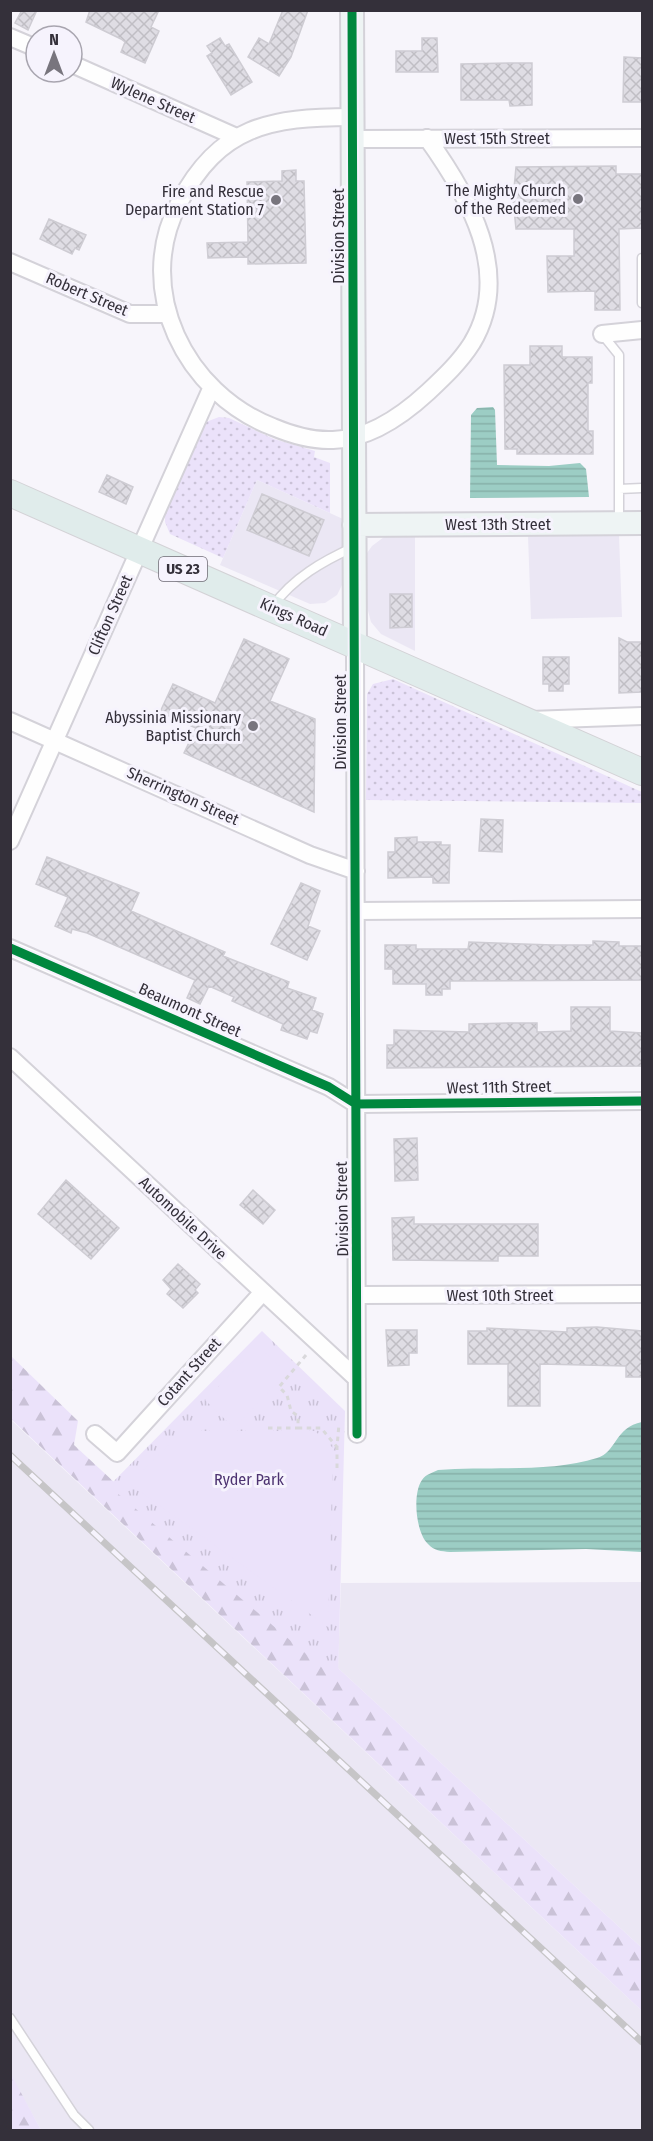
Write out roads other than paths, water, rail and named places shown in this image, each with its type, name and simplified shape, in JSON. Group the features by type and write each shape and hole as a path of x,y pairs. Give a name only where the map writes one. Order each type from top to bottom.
{"main road":[{"name":"Kings Road","path":"10,493 642,772"}],"street":[{"name":"Division Street","path":"352,10 357,1434"},
{"path":"10,37 24,43"},
{"name":"Wylene Street","path":"84,69 234,136"},
{"path":"352,117 291,120 234,136 207,159 190,182 175,210 166,240 163,265 167,314 178,345 211,389 232,407 262,423 294,435 332,440 353,438 384,425 416,404 450,371 471,344 484,312 488,275 483,245 474,215 450,170 426,138"},
{"name":"West 15th Street","path":"352,139 642,138"},
{"name":"Robert Street","path":"10,262 130,314 167,314"},
{"path":"602,334 642,330"},
{"name":"Clifton Street","path":"10,841 211,389"},
{"name":"West 13th Street","path":"354,536 642,523"},
{"path":"525,720 642,716"},
{"name":"Sherrington Street","path":"10,721 310,855 356,871"},
{"path":"356,912 642,909"},
{"name":"Beaumont Street","path":"10,948 329,1087 356,1104"},
{"name":"Automobile Drive","path":"10,1057 357,1379"},
{"name":"West 11th Street","path":"356,1104 642,1101"},
{"name":"Cotant Street","path":"95,1434 117,1453 263,1292"},
{"name":"West 10th Street","path":"358,1295 642,1294"}],"lane":[{"path":"642,258 642,303"},
{"path":"602,334 618,355 619,523"},
{"path":"619,489 642,488"},
{"path":"272,608 285,589 354,536"},
{"path":"10,2018 74,2115 89,2130"}],"railway":[{"path":"10,1455 642,2042"}],"place":[{"name":"The Mighty Church of the Redeemed","path":"578,199"},
{"name":"Fire and Rescue Department Station 7","path":"276,200"},
{"name":"Abyssinia Missionary Baptist Church","path":"253,726"}],"park label":[{"name":"Ryder Park","path":"249,1479"}]}
